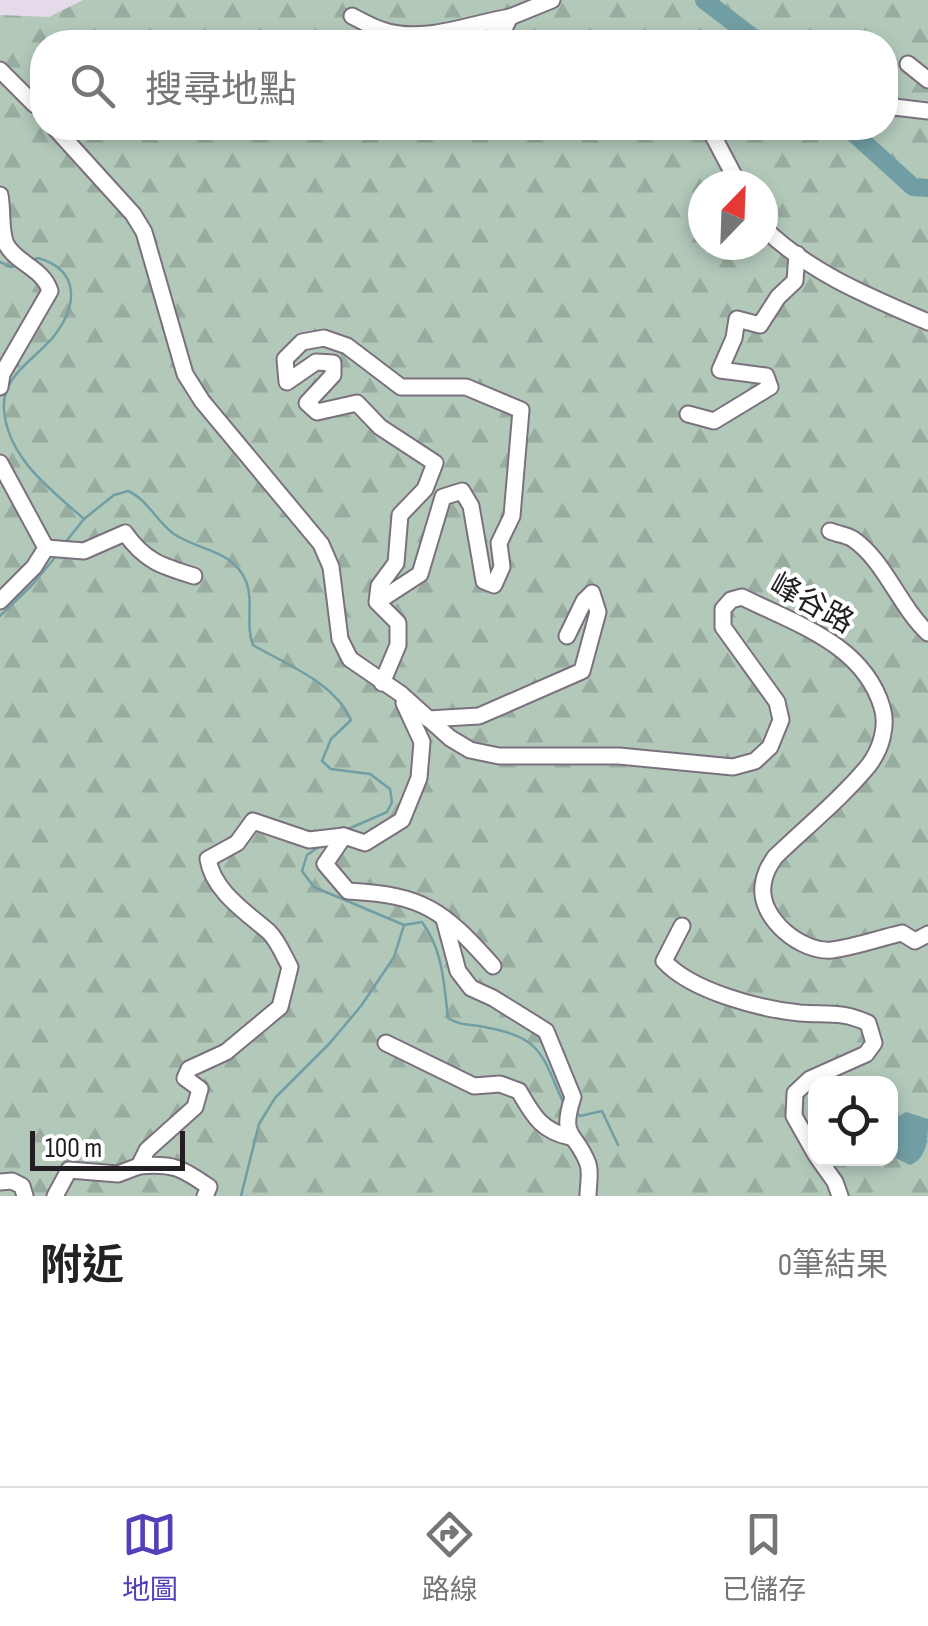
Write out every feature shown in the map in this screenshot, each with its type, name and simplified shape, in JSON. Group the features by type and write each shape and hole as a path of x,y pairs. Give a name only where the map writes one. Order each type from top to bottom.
{"street":[{"path":"452,30 510,17 552,0"},
{"path":"352,16 382,30"},
{"path":"501,30 510,17"},
{"path":"908,64 928,80"},
{"path":"0,70 30,98"},
{"path":"898,107 928,111"},
{"name":"峰谷路","path":"66,140 138,223 185,374 202,401 321,544 331,567 340,639 350,659 470,750 499,756 619,756 732,766 755,761 770,747 781,720 778,702 723,627 723,609 730,600 742,597 838,646 857,660 876,687 885,716 881,744 869,764 775,856 766,870 762,890 766,905 779,925 804,946 829,950 902,932 915,942 928,934"},
{"path":"715,140 730,170"},
{"path":"0,195 3,238 12,254 46,279 50,291 2,374 0,387"},
{"path":"778,239 847,287 928,322"},
{"path":"688,414 714,422 770,387 766,376 720,370 737,320 760,325 778,297 795,281 797,254"},
{"path":"377,602 420,574 443,497 462,490 472,506 484,581 494,585 502,567 499,543 512,516 520,410 466,387 401,386 347,346 324,338 302,342 286,358 286,382 316,362 333,363 333,375 307,403 317,412 357,403 380,427 434,463 425,489 400,515 396,563 378,586 377,602 398,623 398,644 382,683"},
{"path":"0,463 56,549"},
{"path":"830,531 852,539 868,555 896,596 928,632"},
{"path":"0,601 56,549 84,552 125,532 138,552 150,560 194,576"},
{"path":"428,719 479,716 582,670 598,612 592,593 566,636"},
{"path":"139,1166 164,1132 195,1106 200,1089 185,1078 189,1069 226,1052 280,1007 290,967 272,935 235,903 210,872 208,859 237,844 253,821 309,840 344,836 365,843 402,820 420,778 422,742 401,694"},
{"path":"344,836 325,864 348,890 390,893 422,902 465,935 494,966"},
{"path":"444,919 458,971 471,988 546,1031 562,1064 570,1107 570,1138 590,1168 588,1196"},
{"path":"682,926 664,961 674,973 770,1008 848,1014 868,1023 874,1043 866,1054 817,1076"},
{"path":"386,1042 474,1086 500,1084 520,1091 539,1125 570,1138"},
{"path":"808,1081 795,1093 794,1116 808,1141"},
{"path":"54,1196 70,1170 118,1174 139,1166 165,1164 184,1170 209,1187 205,1196"},
{"path":"823,1166 840,1196"},
{"path":"0,1182 12,1181 22,1186 25,1196"}],"green space":[{"path":"83,0 928,0 928,1196 0,1196 0,15 49,17"}],"water":[{"path":"906,1112 928,1119 924,1152 910,1165 898,1159 900,1115"}],"waterway":[{"path":"704,0 743,30"},
{"path":"861,140 913,187 928,188"},
{"path":"31,261 38,258 62,271 68,280 71,301 54,336 21,368 8,387 4,410 13,443 33,471 84,519 114,495 128,491 141,499 174,534 224,557 240,570 248,589 253,645 321,685 351,720 331,739 322,761 331,769 370,774 390,789 392,802 387,812 348,829"},
{"path":"0,262 11,267 18,265"},
{"path":"64,544 84,519"},
{"path":"0,616 57,555"},
{"path":"241,1196 259,1124 275,1098 361,1006 394,957 404,925 314,887 302,871 307,855 320,846"},
{"path":"404,925 422,922 429,933 441,968 448,1018 527,1041 543,1058 563,1102"},
{"path":"577,1113 580,1116 602,1111 618,1145"}]}
